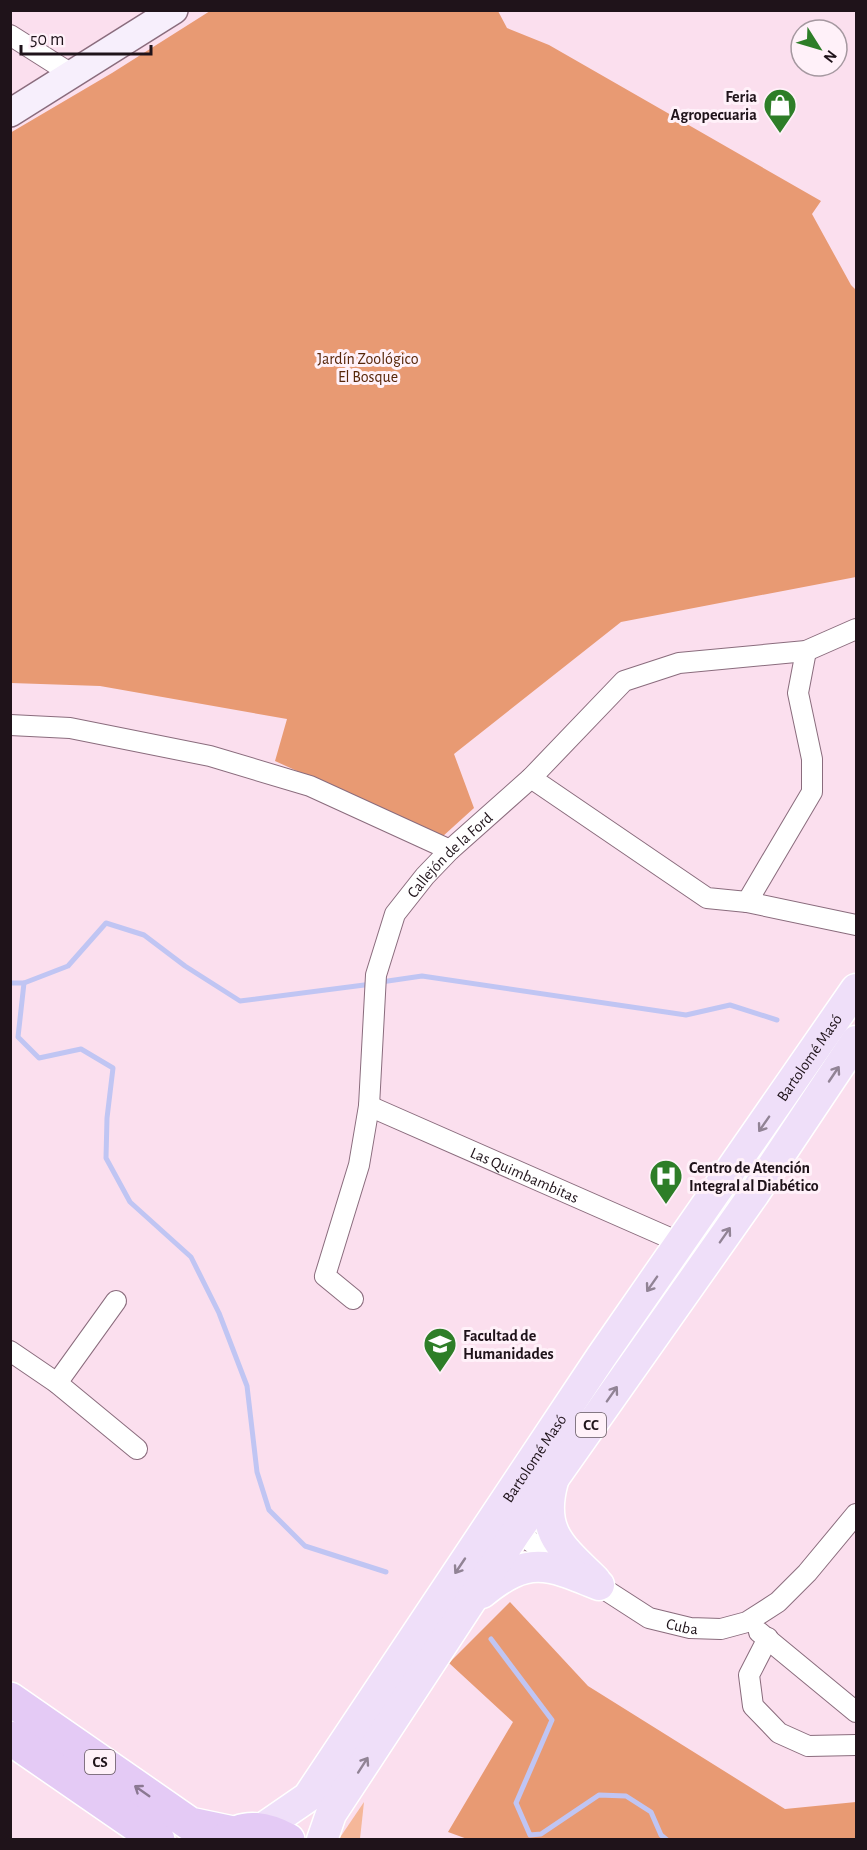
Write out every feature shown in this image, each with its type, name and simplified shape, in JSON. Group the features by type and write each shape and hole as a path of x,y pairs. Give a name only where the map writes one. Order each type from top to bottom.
{"highway":[{"name":"CS","path":"10,1699 190,1824 252,1835"},
{"path":"38,1757 45,1723"},
{"name":"CS","path":"10,1738 158,1839"}],"main road":[{"name":"Bartolomé Masó","path":"322,1839 331,1814 461,1614 504,1525 601,1357 856,989"},
{"name":"Bartolomé Masó","path":"252,1835 308,1797 504,1525 555,1476 754,1194 856,1041"},
{"path":"555,1476 548,1500 549,1521 558,1540 599,1585"},
{"path":"461,1614 483,1592 508,1573 535,1566 566,1572 599,1585"}],"street":[{"path":"10,113 174,10"},
{"path":"10,35 73,75"},
{"name":"Callejón de la Ford","path":"353,1299 326,1276 359,1165 369,1106 376,975 395,914 425,876 450,850 531,778 624,681 679,663 806,651 856,628"},
{"path":"747,902 812,792 812,759 798,693 806,651"},
{"path":"10,725 70,728 210,756 310,786 450,850"},
{"path":"531,778 707,898 747,902 856,925"},
{"name":"Las Quimbambitas","path":"369,1106 681,1243"},
{"path":"57,1383 116,1301"},
{"path":"10,1351 57,1383 137,1449"},
{"name":"Cuba","path":"504,1525 649,1618 690,1628 721,1629 747,1622 778,1602 807,1573 856,1514"},
{"path":"747,1622 856,1712"},
{"path":"768,1638 749,1675 753,1706 779,1733 808,1746 856,1745"}],"shaded area":[{"path":"364,1802 360,1839 339,1839"}],"green space":[{"name":"Jardín Zoológico El Bosque","path":"210,11 498,11 507,28 549,45 821,201 812,214 851,285 856,290 856,577 621,622 454,754 474,808 442,837 275,761 287,719 100,686 11,683 10,133 112,73"},
{"path":"510,1602 588,1686 785,1809 856,1802 856,1839 470,1840 448,1832 513,1722 449,1663"}],"waterway":[{"path":"24,983 68,966 106,923 144,935 185,966 240,1001 372,984"},
{"path":"381,982 422,976 686,1015 730,1005 777,1020"},
{"path":"10,983 24,983 18,1037 39,1058 81,1049 113,1068 107,1118 106,1158 130,1202 191,1257 219,1313 247,1386 257,1472 269,1510 305,1546 386,1572"},
{"path":"491,1639 552,1720 516,1803 530,1835 541,1834 599,1795 626,1796 651,1812 661,1835 667,1840"}],"place":[{"name":"Feria Agropecuaria","path":"780,134"},
{"name":"Centro de Atención Integral al Diabético","path":"666,1205"},
{"name":"Facultad de Humanidades","path":"440,1373"}]}
